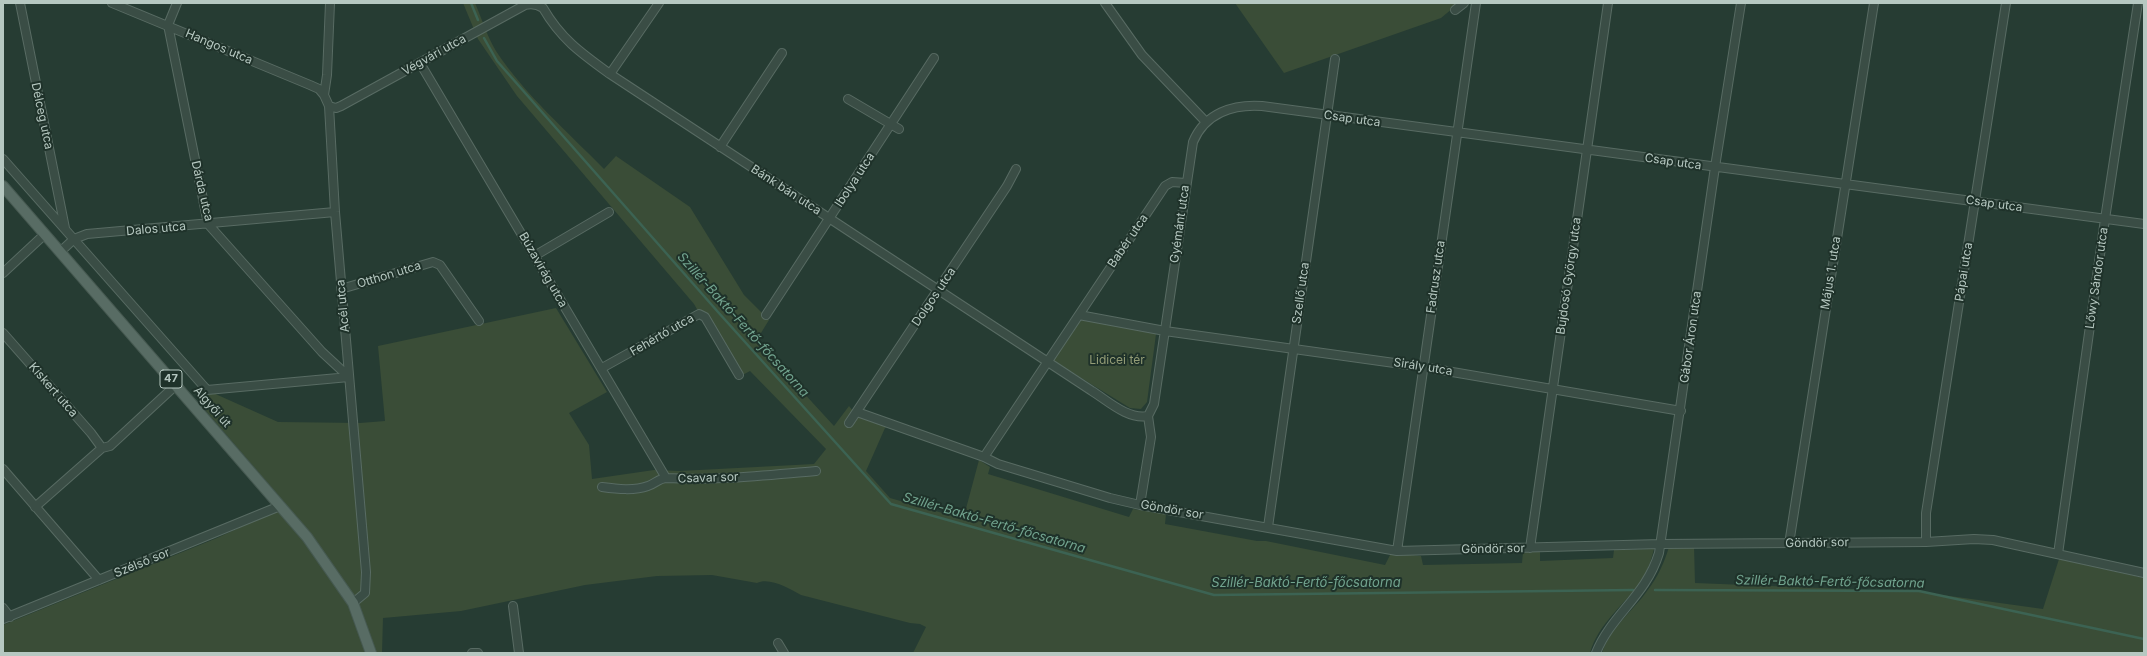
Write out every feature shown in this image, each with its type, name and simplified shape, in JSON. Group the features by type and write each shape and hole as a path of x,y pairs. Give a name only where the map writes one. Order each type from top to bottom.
{"main road":[{"name":"Algyői út","path":"3,186 311,543 352,603 371,653"}],"street":[{"name":"Délceg utca","path":"20,3 65,229"},
{"name":"Hangos utca","path":"112,3 310,84 319,89 324,95"},
{"path":"168,25 177,3"},
{"path":"324,95 327,75 330,3"},
{"path":"610,74 659,3"},
{"path":"1105,3 1142,55 1206,122"},
{"path":"1455,10 1464,3"},
{"name":"Fadrusz utca","path":"1397,550 1456,133 1476,3"},
{"name":"Bujdosó György utca","path":"1530,548 1608,3"},
{"name":"Gábor Áron utca","path":"1596,653 1610,628 1645,585 1656,561 1660,544 1681,411 1715,167 1741,3"},
{"name":"Május 1. utca","path":"1789,544 1874,3"},
{"name":"Pápai utca","path":"1926,542 1926,513 2006,3"},
{"name":"Lőwy Sándor utca","path":"2058,554 2105,219 2138,3"},
{"name":"Bánk bán utca","path":"538,4 544,8 565,40 577,51 1047,361"},
{"name":"Végvári utca","path":"329,106 336,108 342,106 525,5 538,4"},
{"name":"Dárda utca","path":"168,25 208,224 322,352 349,377"},
{"path":"720,146 782,53"},
{"name":"Ibolya utca","path":"766,315 934,58"},
{"name":"Szellő utca","path":"1268,527 1335,59"},
{"name":"Búzavirág utca","path":"420,63 536,255 561,303 602,368 666,478"},
{"name":"Acél utca","path":"324,95 329,106 341,289 366,572 365,593 352,603"},
{"path":"848,99 899,129"},
{"name":"Csap utca","path":"1206,122 1229,108 1246,105 2144,224"},
{"name":"Gyémánt utca","path":"1165,331 1193,142 1197,133 1206,122"},
{"name":"Algyői út","path":"3,158 207,390 349,377"},
{"name":"Dolgos utca","path":"849,423 939,290 1007,186 1016,169"},
{"name":"Babér utca","path":"1079,315 1165,186 1172,182 1186,183"},
{"name":"Dalos utca","path":"74,239 87,234 335,212"},
{"path":"536,255 609,212"},
{"path":"3,273 45,234"},
{"path":"60,252 74,239"},
{"name":"Otthon utca","path":"341,289 433,262 440,265 479,321"},
{"name":"Fehértó utca","path":"602,368 699,314 705,317 739,375"},
{"path":"984,457 1079,315 1165,331 1154,404 1148,416 1151,437 1140,505"},
{"name":"Sirály utca","path":"1165,331 1423,367 1681,411"},
{"name":"Kiskert utca","path":"3,333 91,433 102,448"},
{"path":"1047,361 1128,414 1139,418 1148,416"},
{"path":"35,507 102,448 110,446 176,385"},
{"name":"Göndör sor","path":"857,412 984,457 998,464 1110,498 1140,505 1397,550 1660,544 1926,542 1974,539 1993,540 2144,573"},
{"path":"3,469 99,580"},
{"name":"Csavar sor","path":"602,487 635,489 648,486 658,480 666,478 675,480 730,478 816,470"},
{"name":"Szélső sor","path":"7,618 280,506"},
{"path":"512,606 519,653"},
{"path":"3,608 7,618"},
{"path":"778,643 784,653"},
{"path":"472,653 478,653"}],"green space":[{"path":"463,3 475,3 496,51 507,67 547,113 604,169 616,156 690,207 744,295 769,320 756,341 834,426 849,406 861,417 871,422 888,426 885,428 866,471 890,498 953,516 964,516 979,460 990,467 988,474 1129,517 1133,509 1166,514 1165,524 1257,541 1266,541 1385,565 1391,553 1421,556 1423,565 1522,563 1523,552 1540,551 1540,561 1613,558 1614,550 1654,549 1645,575 1605,624 1590,653 913,653 926,627 920,624 910,623 801,595 786,587 774,583 757,583 712,575 657,576 585,585 461,611 383,618 382,653 3,653 3,625 217,538 256,520 284,502 200,404 211,392 278,422 360,423 385,421 378,346 556,308 607,392 569,413 589,445 592,479 654,470 680,471 814,464 826,449 750,371 737,378 694,304 517,96 478,39"},
{"path":"1235,3 1459,3 1441,18 1284,73"},
{"name":"Lidicei tér","path":"1082,319 1156,334 1147,402 1141,409 1130,408 1052,360"},
{"path":"1694,546 1695,583 1921,592 2043,609 2059,559 2144,578 2144,653 1602,653 1610,636 1654,580 1663,564 1669,547"}],"waterway":[{"name":"Szillér-Baktó-Fertő-főcsatorna","path":"471,3 478,20"},
{"name":"Szillér-Baktó-Fertő-főcsatorna","path":"484,38 497,61 718,312 891,504 1214,595 1633,590"},
{"name":"Szillér-Baktó-Fertő-főcsatorna","path":"1655,590 1919,591 2144,639"}]}
